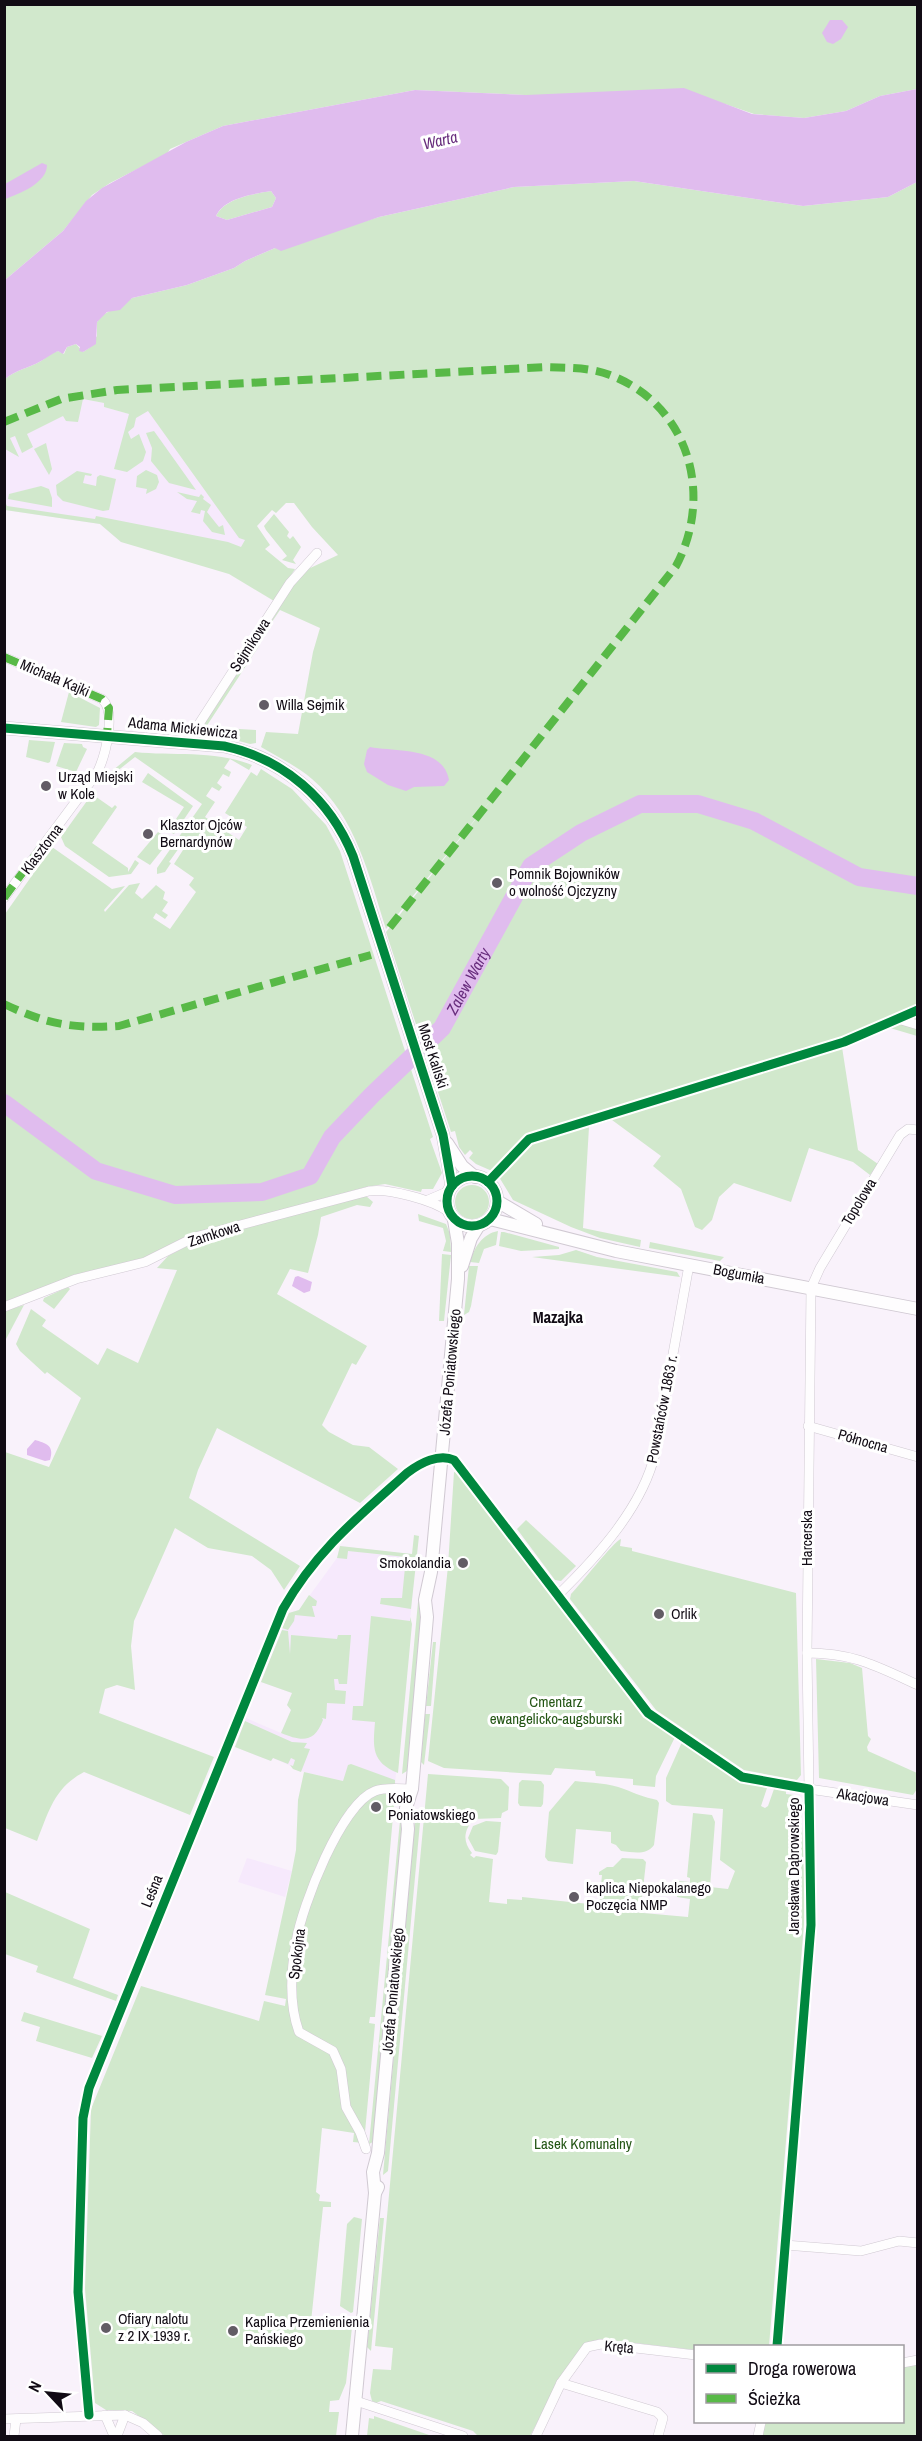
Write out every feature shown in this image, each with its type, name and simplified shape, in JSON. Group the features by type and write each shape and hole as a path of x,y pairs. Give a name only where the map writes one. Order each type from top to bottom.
{"street":[{"name":"Sejmikowa","path":"188,741 290,583 317,553"},
{"name":"Michała Kajki","path":"4,657 102,699 109,708 107,735"},
{"name":"Adama Mickiewicza","path":"4,728 188,741 235,748 264,758 286,771 319,800 336,822 349,846 395,986"},
{"name":"Klasztorna","path":"4,898 98,773 106,752 107,735"},
{"name":"Most Kaliski","path":"395,986 442,1135"},
{"path":"898,1019 918,1025"},
{"name":"Topolowa","path":"811,1288 820,1268 900,1135 908,1129 918,1130"},
{"path":"442,1135 462,1166 475,1177 488,1182 494,1191 497,1201 495,1211 484,1222 466,1226 452,1216 447,1202 451,1188 442,1135"},
{"path":"428,1200 451,1188 465,1177 475,1177"},
{"name":"Zamkowa","path":"4,1307 76,1280 145,1262 195,1237 369,1191 388,1190 412,1198 428,1200 452,1216"},
{"name":"Bogumiła","path":"497,1201 514,1213 561,1236"},
{"name":"Józefa Poniatowskiego","path":"352,2436 375,2193 372,2151 408,1830 414,1804 412,1789 427,1617 426,1595 431,1572 458,1279 458,1243 452,1216"},
{"name":"Bogumiła","path":"484,1222 561,1236 593,1246 918,1309"},
{"name":"Józefa Poniatowskiego","path":"458,1279 471,1238 484,1222"},
{"name":"Powstańców 1863 r.","path":"558,1595 598,1554 647,1479 655,1454 689,1265"},
{"name":"Harcerska","path":"809,1789 807,1653 811,1288"},
{"name":"Północna","path":"808,1426 918,1457"},
{"name":"Jarosława Dąbrowskiego","path":"442,1456 454,1460 634,1698 655,1719 742,1777 809,1789 811,1925 777,2345"},
{"name":"Leśna","path":"89,2415 78,2292 83,2118 89,2088 283,1609 302,1577 340,1533 407,1473 417,1466 442,1456"},
{"path":"807,1653 845,1655 869,1662 918,1685"},
{"name":"Spokojna","path":"372,2151 346,2107 341,2069 333,2051 299,2032 293,2016 293,1958 301,1921 324,1857 351,1814 361,1800 376,1790 412,1789"},
{"name":"Akacjowa","path":"809,1789 918,1805"},
{"path":"785,2246 861,2250 899,2241 918,2243"},
{"name":"Kręta","path":"536,2436 561,2383 581,2352 592,2346 602,2344 694,2355"},
{"path":"561,2383 657,2412 663,2418 658,2436"},
{"path":"356,2401 463,2436"},
{"path":"105,2415 115,2436"},
{"path":"115,2436 125,2415"},
{"path":"4,2419 125,2415 143,2423 158,2436"},
{"path":"14,2436 16,2419"}],"shaded area":[{"path":"83,399 104,403 104,407 129,414 151,407 247,537 235,563 121,542 100,524 5,510 5,438"},
{"path":"340,1546 416,1555 395,1785 347,1782 304,1772 273,1758 271,1761 235,1747 246,1718 281,1733 291,1710 287,1705 292,1693 261,1682 289,1613 299,1610 337,1558"},
{"path":"247,1858 292,1871 285,1897 238,1882"}],"green space":[{"path":"5,5 917,5 917,89 880,96 846,111 804,118 754,114 725,104 415,90 223,126 170,149 167,154 110,183 92,195 63,231 5,280"},
{"path":"634,181 803,206 888,197 917,182 917,1024 897,1018 840,1040 526,1137 497,1169 492,1171 469,1158 473,1153 470,1150 465,1155 459,1147 455,1131 451,1132 386,932 495,795 386,929 367,868 340,811 312,779 261,747 266,732 298,734 313,652 320,628 280,610 261,638 292,587 306,570 338,555 294,503 286,503 276,513 272,510 257,526 270,545 265,549 288,568 295,569 274,601 229,574 121,542 100,524 5,510 5,502 7,506 95,519 96,516 228,542 241,547 245,540 239,538 148,411 136,418 134,427 128,432 131,439 139,434 146,452 143,461 127,472 114,469 129,414 104,407 104,403 83,399 78,422 66,421 63,416 27,434 33,447 22,453 15,436 10,438 19,457 5,449 5,379 58,351 64,354 67,347 76,344 83,352 89,348 97,336 97,322 101,316 132,298 187,285 234,268 275,248 379,217 514,187"},
{"path":"271,191 276,198 272,207 227,220 216,216 220,210 233,201 248,195"},
{"path":"154,431 196,490 169,483 151,461 152,448 146,433"},
{"path":"46,443 52,469 49,475 34,449"},
{"path":"146,470 157,475 159,482 156,489 146,494 147,489 136,487 137,476"},
{"path":"77,471 92,474 91,476 85,475 83,483 96,486 97,477 100,475 116,479 109,510 103,511 63,501 57,495 56,485"},
{"path":"41,486 49,489 52,507 8,499 9,494"},
{"path":"177,492 199,497 201,494 203,499 211,505 207,512 219,527 223,525 225,535 212,532 203,521 205,511 201,510 200,514 191,512 197,501 187,499"},
{"path":"274,514 289,532 287,536 290,539 293,536 301,547 293,560 296,564 282,560 287,556 264,526"},
{"path":"255,646 259,646 206,727 256,730 256,743 250,744 213,734 203,726"},
{"path":"69,692 100,708 99,725 96,727 61,722"},
{"path":"29,740 55,742 50,762 26,757"},
{"path":"64,743 82,744 87,749 76,772 56,766"},
{"path":"135,752 209,755 238,760 252,765 249,770 230,759 224,768 231,772 229,777 223,774 217,783 222,787 219,791 212,787 206,796 215,802 205,817 239,840 247,827 225,813 251,772 257,776 261,769 292,789 326,825 340,851 433,1137 430,1139 442,1173 433,1189 422,1189 421,1192 385,1184 366,1187 194,1234 155,1256 5,1304 5,914 52,847 112,889 125,886 104,910 105,912 129,885 140,883 135,893 142,899 156,885 165,892 163,899 168,902 162,911 168,915 165,919 156,913 153,918 170,929 196,892 189,885 194,878 174,864 183,850 179,848 165,872 157,874 157,868 202,804 135,757 116,772 112,771"},
{"path":"148,773 193,806 174,834 168,831 184,807 142,782"},
{"path":"92,794 112,808 115,805 117,807 92,843 128,868 128,872 135,860 139,863 131,874 109,877 65,846 61,837"},
{"path":"158,832 170,840 150,865 137,857"},
{"path":"900,1023 917,1027 917,1036 890,1028 842,1047 858,1150 878,1164 870,1175 853,1162 809,1148 791,1202 734,1183 719,1197 712,1220 702,1230 695,1227 681,1189 653,1166 661,1156 612,1120 589,1127 583,1228 641,1240 640,1247 600,1238 513,1200 499,1177 499,1173 527,1142 533,1139 844,1043"},
{"path":"472,1185 484,1190 489,1202 484,1214 472,1219 460,1214 455,1202 460,1190"},
{"path":"366,1196 373,1202 370,1207 357,1205 321,1217 308,1273 290,1269 277,1294 367,1346 356,1365 352,1363 322,1425 329,1432 353,1445 369,1447 398,1469 360,1503 217,1428 198,1470 189,1498 300,1566 284,1590 271,1570 252,1556 208,1548 175,1528 134,1621 131,1646 135,1690 117,1685 105,1689 99,1713 214,1757 190,1815 84,1772 74,1778 59,1793 49,1810 37,1841 5,1828 5,1452 49,1467 81,1398 47,1372 45,1374 20,1351 16,1344 31,1309 46,1320 42,1326 98,1365 107,1348 138,1363 177,1270 157,1268 168,1256 197,1241"},
{"path":"418,1214 446,1224 450,1234 451,1252 443,1251 446,1241 443,1228 419,1221"},
{"path":"498,1231 496,1245 484,1249 479,1263 470,1262 479,1242 487,1235"},
{"path":"501,1232 559,1247 559,1249 521,1251 499,1246"},
{"path":"650,1242 724,1257 720,1261 649,1248"},
{"path":"576,1250 597,1257 677,1272 680,1277 532,1257 559,1255"},
{"path":"442,1254 451,1255 444,1321 439,1321"},
{"path":"469,1266 478,1266 471,1306 469,1312 464,1315"},
{"path":"68,1287 70,1289 54,1309 43,1301 44,1298"},
{"path":"24,1305 5,1341 5,1311"},
{"name":"Cmentarz ewangelicko-augsburski","path":"454,1472 459,1473 633,1702 647,1718 675,1737 656,1776 655,1787 633,1785 633,1779 596,1776 595,1771 555,1768 551,1775 444,1768 428,1761 448,1566"},
{"path":"526,1520 576,1566 561,1581 555,1580 517,1529"},
{"path":"414,1535 419,1536 411,1609 380,1604 381,1598 402,1598 406,1557 348,1551 347,1559 337,1558 340,1546 412,1554"},
{"path":"621,1539 620,1546 632,1548 632,1551 796,1593 801,1775 797,1780 744,1770 656,1710 570,1599 571,1594"},
{"path":"309,1595 317,1601 316,1606 312,1606 315,1617 295,1615 288,1630 282,1628 289,1613 299,1610"},
{"path":"423,1598 407,1771 402,1774 418,1602"},
{"path":"371,1616 410,1621 410,1617 412,1624 398,1773 389,1769 378,1759 374,1746 375,1722 352,1720 353,1706 363,1706"},
{"path":"282,1630 288,1631 290,1654 291,1635 337,1639 338,1635 351,1635 347,1684 339,1684 338,1679 334,1679 335,1690 346,1691 345,1704 327,1703 326,1719 322,1718 319,1728 311,1737 301,1739 281,1733 291,1710 287,1705 292,1693 261,1682"},
{"path":"433,1642 436,1642 431,1706 426,1706"},
{"path":"816,1659 850,1663 862,1668 868,1736 871,1739 867,1747 868,1751 917,1773 917,1789 913,1795 819,1778"},
{"path":"425,1714 430,1714 424,1765 421,1762"},
{"path":"245,1721 292,1742 307,1743 304,1748 310,1749 301,1772 290,1765 293,1766 295,1760 291,1758 288,1764 273,1758 271,1761 235,1747"},
{"name":"Lasek Komunalny","path":"682,1742 735,1779 767,1788 761,1806 765,1808 768,1806 774,1789 786,1791 786,1794 794,1795 801,1801 804,1924 769,2345 694,2345 694,2350 600,2339 585,2344 557,2385 530,2436 478,2436 473,2431 381,2401 376,2403 372,2401 370,2393 373,2369 391,2370 393,2348 375,2346 428,1774 501,1779 509,1787 508,1810 502,1813 501,1818 474,1819 468,1827 466,1836 472,1853 470,1855 474,1858 476,1856 493,1859 489,1902 507,1904 507,1899 522,1900 522,1897 599,1905 602,1875 599,1875 599,1872 607,1867 613,1867 622,1858 643,1859 646,1862 642,1898 633,1904 622,1904 621,1911 688,1917 690,1899 677,1897 678,1881 690,1882 690,1878 687,1877 693,1813 712,1815 715,1822 710,1887 728,1889 735,1871 720,1860 723,1809 672,1805 666,1801 666,1778"},
{"path":"351,1764 395,1780 395,1794 375,2017 370,2017 369,2023 375,2024 364,2143 353,2142 354,2133 322,2128 316,2192 320,2195 319,2201 331,2202 331,2207 323,2207 311,2322 352,2327 346,2383 339,2400 330,2401 329,2412 339,2412 336,2436 165,2436 132,2411 106,2410 95,2403 85,2289 91,2109 141,1986 259,2021 264,2001 285,2006 286,1999 265,1995 296,1850 298,1800 304,1772 343,1781 348,1765"},
{"path":"522,1780 541,1781 544,1785 541,1807 520,1806 518,1803 519,1783"},
{"path":"575,1781 600,1783 657,1800 659,1803 654,1845 643,1852 621,1851 611,1843 611,1832 576,1829 573,1864 548,1861 545,1857 549,1812"},
{"path":"401,1810 403,1811 373,2142 369,2144"},
{"path":"416,1811 421,1812 388,2171 383,2175"},
{"path":"486,1821 501,1822 496,1855 475,1851 468,1838 473,1826"},
{"path":"5,1892 90,1929 73,1978 118,1995 116,2001 36,1972 38,1966 5,1954"},
{"path":"24,2012 102,2036 92,2058 36,2041 40,2027 21,2021"},
{"path":"354,2217 362,2219 353,2312 351,2313 340,2306 347,2224"},
{"path":"380,2218 384,2218 371,2351 367,2347"},
{"path":"917,2363 917,2436 762,2436 766,2423 904,2423 904,2366"},
{"path":"374,2416 432,2436 367,2436 369,2418 374,2419"}],"water":[{"path":"830,20 842,20 848,27 841,39 833,44 827,42 822,33"},
{"name":"Warta","path":"684,88 752,114 804,118 846,111 880,96 917,89 917,182 888,197 803,206 634,181 514,187 379,217 281,251 275,248 234,268 187,285 132,298 120,310 107,312 97,322 96,344 83,352 79,351 80,347 76,344 67,347 63,354 58,351 5,379 5,280 63,231 86,201 102,188 186,142 223,126 415,90 526,95","holes":["271,191 276,198 272,207 227,220 216,216 225,205 240,198"]},
{"path":"42,163 47,165 46,171 37,182 24,191 5,199 5,184"},
{"path":"370,747 428,756 438,761 445,769 449,780 444,786 414,787 406,791 388,785 367,772 364,764 367,750"},
{"path":"298,1276 312,1282 310,1291 304,1293 292,1286 295,1277"},
{"path":"35,1440 50,1448 50,1460 45,1461 27,1455 27,1449"}],"waterway":[{"name":"Zalew Warty","path":"4,1103 96,1171 175,1195 262,1192 310,1176 332,1137 442,1028 531,866 581,833 640,804 698,804 754,821 859,877 918,886"}],"marked path":[{"path":"4,422 61,399 117,390 547,367 586,369 610,375 637,389 659,408 676,430 687,455 693,482 693,510 687,539 676,566 386,932"},
{"path":"4,657 102,699 109,708 107,735"},
{"path":"4,898 45,842"},
{"path":"4,1004 60,1024 88,1027 119,1026 371,955"}],"cycle path":[{"path":"4,728 224,746 246,752 285,771 318,800 332,817 353,856 443,1135 452,1186"},
{"path":"488,1182 529,1139 844,1042 918,1010"},
{"path":"472,1176 490,1183 497,1201 490,1219 472,1226 454,1219 447,1201 454,1183 472,1176"},
{"path":"89,2415 78,2292 83,2118 89,2088 283,1609 309,1569 355,1520 412,1469 436,1458 454,1460 648,1713 742,1777 809,1789 811,1925 777,2345"}],"place":[{"name":"Willa Sejmik","path":"264,705"},
{"name":"Urząd Miejski w Kole","path":"46,786"},
{"name":"Klasztor Ojców Bernardynów","path":"148,834"},
{"name":"Pomnik Bojowników o wolność Ojczyzny","path":"497,883"},
{"name":"Smokolandia","path":"463,1563"},
{"name":"Orlik","path":"659,1614"},
{"name":"Koło Poniatowskiego","path":"376,1807"},
{"name":"kaplica Niepokalanego Poczęcia NMP","path":"574,1897"},
{"name":"Ofiary nalotu z 2 IX 1939 r.","path":"106,2328"},
{"name":"Kaplica Przemienienia Pańskiego","path":"233,2331"}],"district":[{"name":"Mazajka","path":"558,1317"}]}
